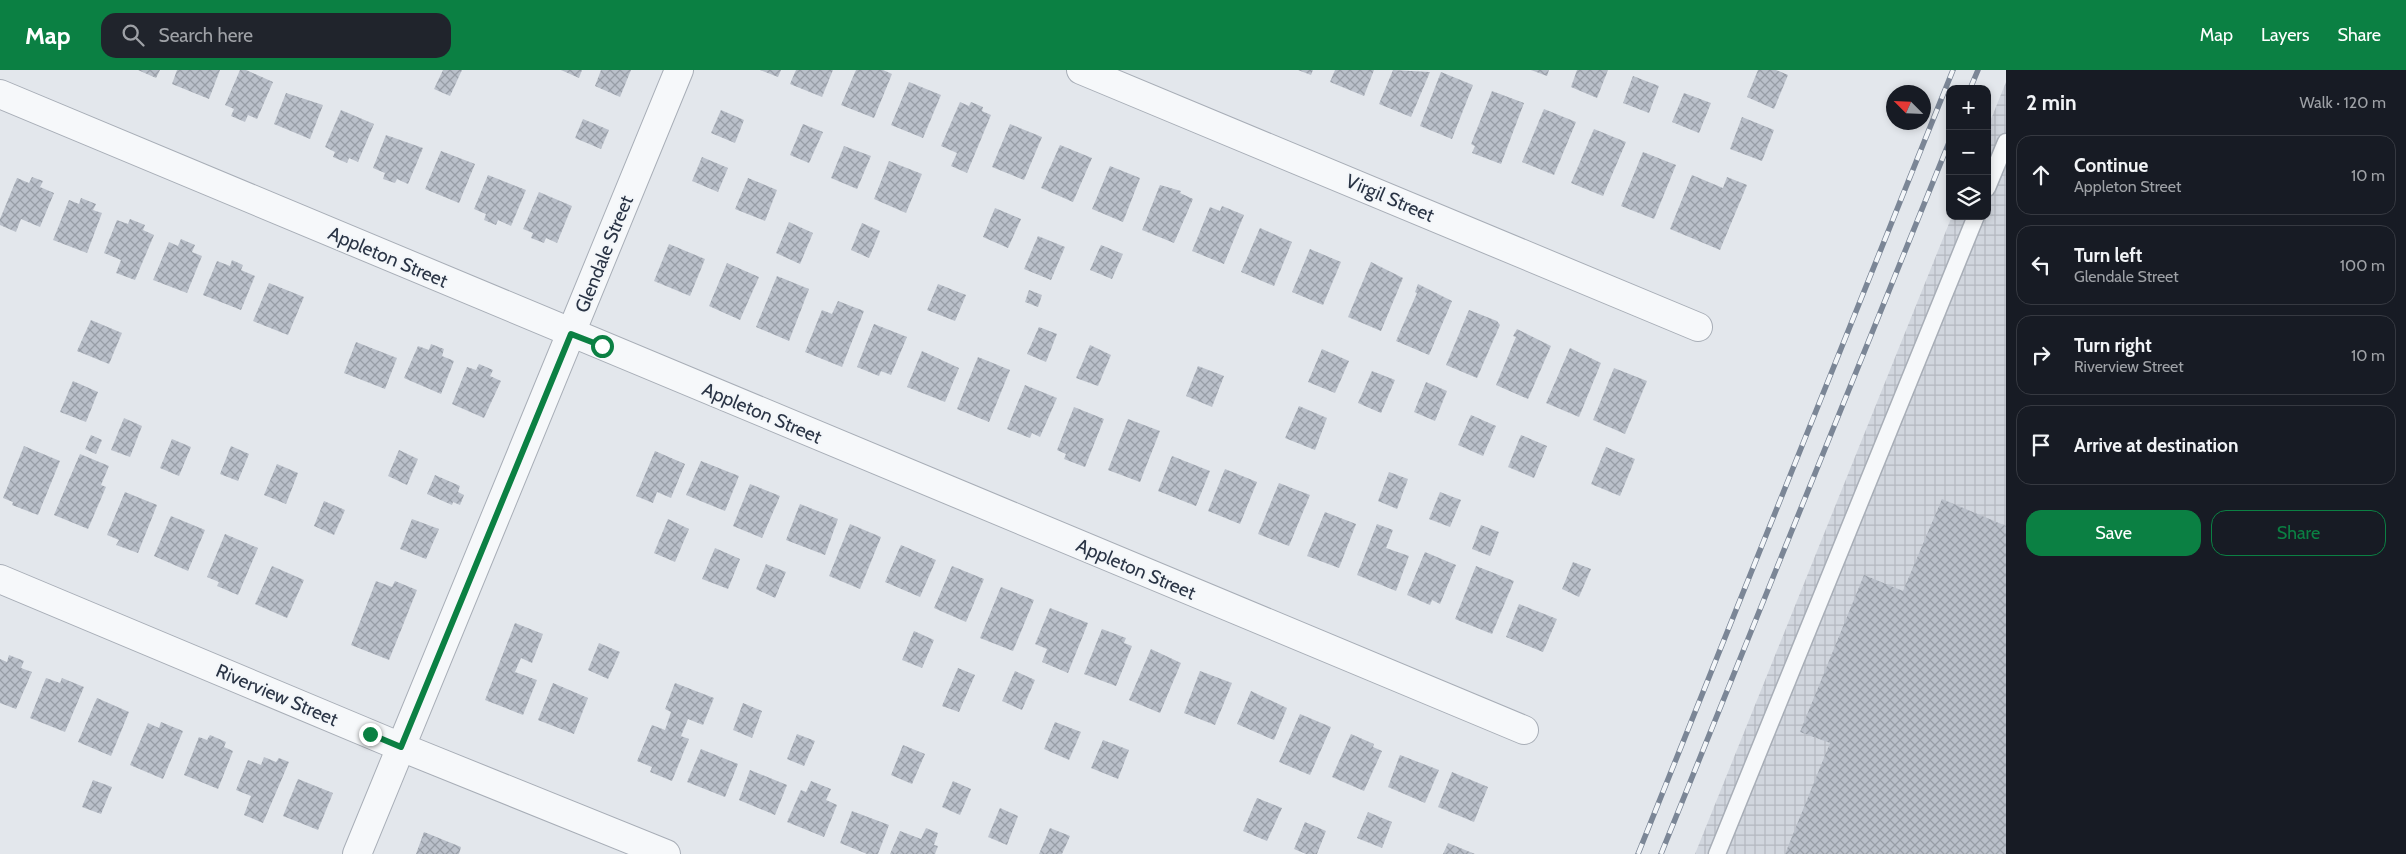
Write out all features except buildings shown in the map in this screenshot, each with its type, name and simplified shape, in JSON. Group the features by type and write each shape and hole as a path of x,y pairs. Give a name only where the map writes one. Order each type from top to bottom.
{"street":[{"name":"Glendale Street","path":"357,854 679,70"},
{"name":"Virgil Street","path":"1081,70 1698,327"},
{"name":"Appleton Street","path":"0,94 571,334 1524,730"},
{"name":"Riverview Street","path":"0,579 401,747 666,854"}],"lane":[{"path":"1991,178 2006,142"},
{"path":"1717,854 1974,220"}],"shaded area":[{"path":"2006,82 2006,854 1695,854 1950,220 1991,220 1991,119"}],"railway":[{"path":"1638,854 1953,70"},
{"path":"1972,85 1978,70"},
{"path":"1661,854 1946,150"}],"route":[{"path":"370,734 401,747 571,334 602,346"}]}
